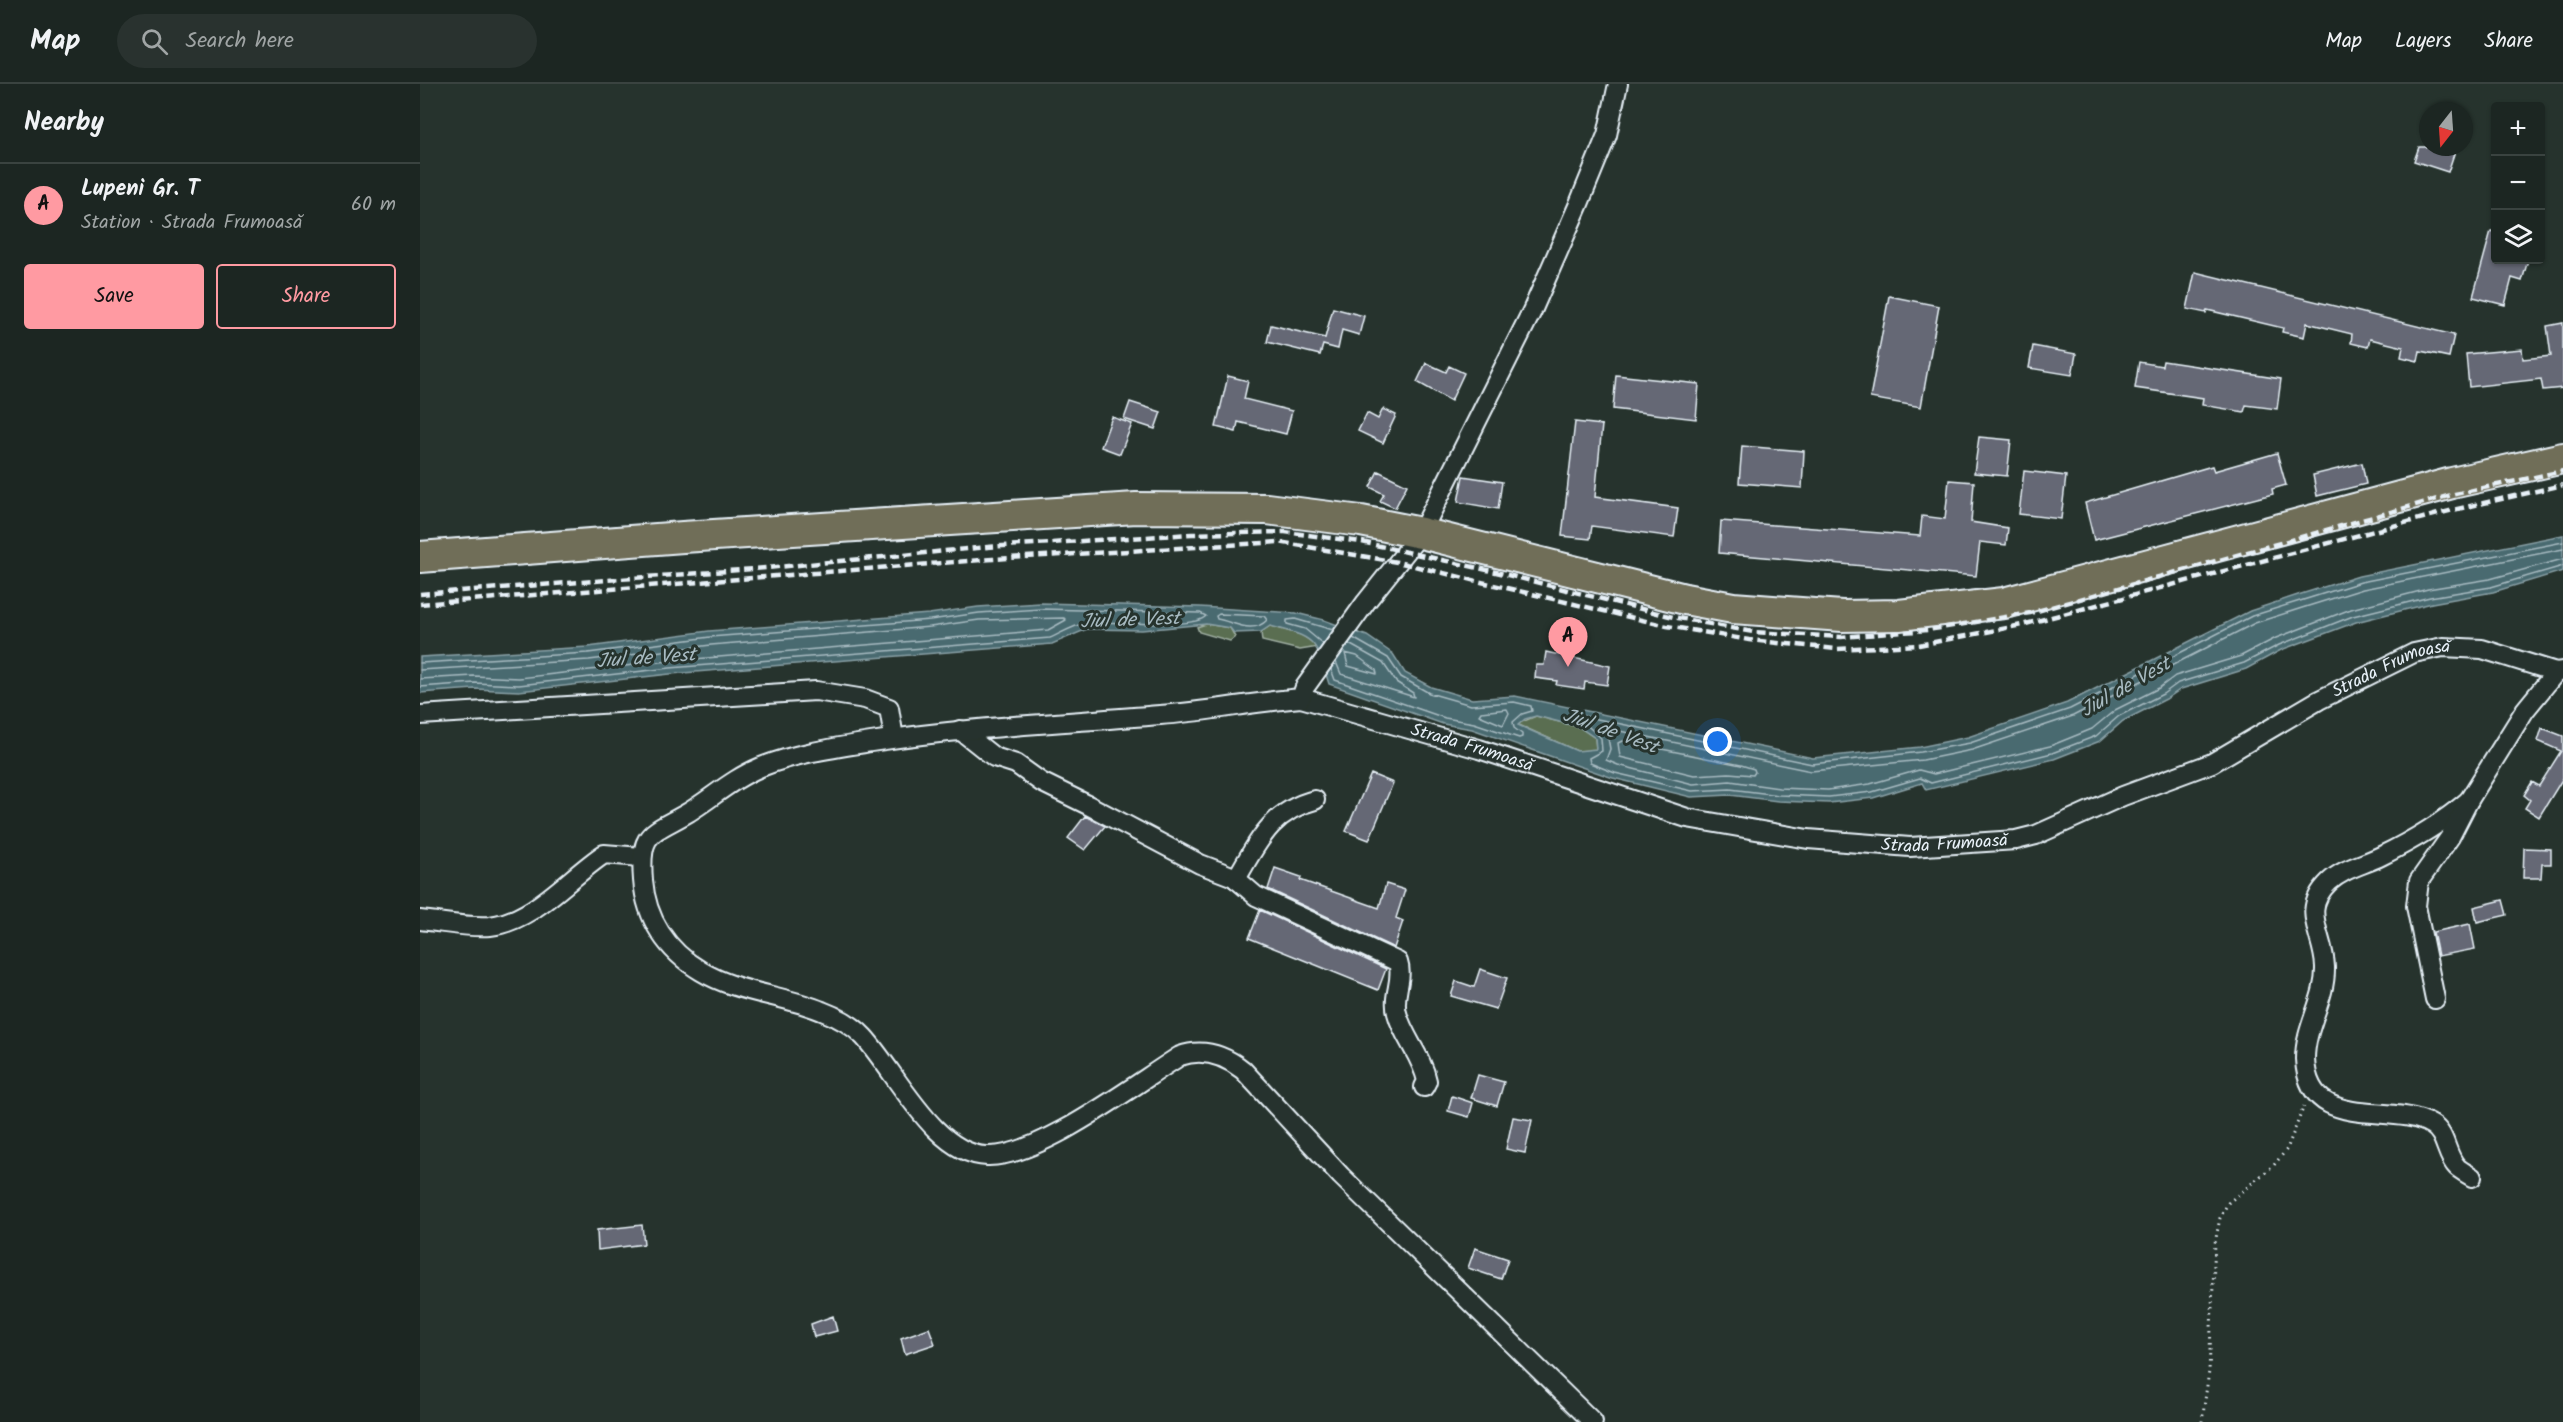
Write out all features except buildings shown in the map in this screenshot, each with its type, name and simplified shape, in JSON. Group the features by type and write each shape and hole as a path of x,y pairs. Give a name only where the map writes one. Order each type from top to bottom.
{"main road":[{"path":"420,557 683,537 1136,508 1267,508 1361,520 1685,599 1733,608 1842,616 1899,615 2004,603 2452,483 2563,458"}],"street":[{"path":"1303,693 1366,602 1421,534 1532,311 1578,206 1607,135 1618,84"},
{"name":"Strada Frumoasă","path":"641,857 651,832 757,769 802,753 960,730 1196,713 1303,693 1687,818 1808,839 1910,847 2016,840 2036,835 2123,796 2212,763 2319,700 2414,654 2443,647 2482,649 2560,672"},
{"path":"2434,999 2415,894 2419,880 2450,837 2469,800 2524,710 2560,672"},
{"path":"420,715 816,691 865,699 889,708 894,738"},
{"path":"960,730 994,757 1016,764 1069,798 1088,805 1121,825 1200,864 1236,879 1256,896 1398,962 1401,972 1396,997 1396,1012 1424,1065 1428,1081 1424,1087"},
{"path":"1236,879 1273,821 1285,811 1316,800"},
{"path":"2469,800 2433,829 2373,860 2345,870 2317,895 2313,915 2325,964 2325,986 2308,1032 2305,1058 2310,1083 2319,1095 2333,1106 2352,1113 2419,1119 2433,1126 2442,1134 2457,1167 2472,1177"},
{"path":"420,920 489,926 505,922 527,913 604,854 641,857 645,902 659,932 679,955 720,980 820,1010 849,1023 863,1036 932,1128 969,1153 987,1156 1026,1149 1180,1056 1194,1051 1229,1059 1243,1070 1341,1176 1593,1422"}],"path":[{"path":"2202,1422 2209,1371 2215,1243 2220,1218 2228,1203 2274,1165 2287,1149 2302,1113 2310,1083"}],"green space":[{"path":"1206,624 1230,628 1235,637 1230,641 1199,632 1197,627"},
{"path":"1270,626 1302,635 1318,647 1300,650 1262,641 1261,632"},
{"path":"1536,716 1579,727 1595,738 1596,750 1577,751 1517,724"}],"water":[{"name":"Jiul de Vest","path":"2563,535 2563,571 2493,592 2432,603 2356,622 2281,650 2246,669 2181,689 2123,721 2100,741 2054,759 1926,790 1922,783 1873,798 1829,803 1778,801 1730,795 1691,797 1613,778 1472,729 1443,724 1329,684 1317,649 1312,643 1297,634 1270,626 1261,632 1234,633 1230,628 1206,624 1142,630 1087,629 1052,644 670,674 519,691 475,689 420,693 420,657 588,647 709,631 929,614 978,607 1041,603 1200,607 1296,613 1324,620 1367,636 1393,654 1405,673 1431,687 1472,699 1515,696 1813,758 1920,747 1968,737 2067,703 2250,611 2359,576","holes":["1536,716 1579,727 1595,738 1596,749 1577,751 1518,725 1525,719"]}],"railway":[{"path":"420,594 767,568 988,547 1192,534 1285,532 1362,542 1496,572 1673,617 1753,632 1841,637 1928,630 2030,613 2455,494 2563,471"},
{"path":"420,604 993,559 1279,542 1397,562 1667,626 1749,640 1836,649 1919,645 2022,625 2453,510 2563,485"}],"place":[{"name":"Lupeni Gr. T","path":"1568,667"}]}
